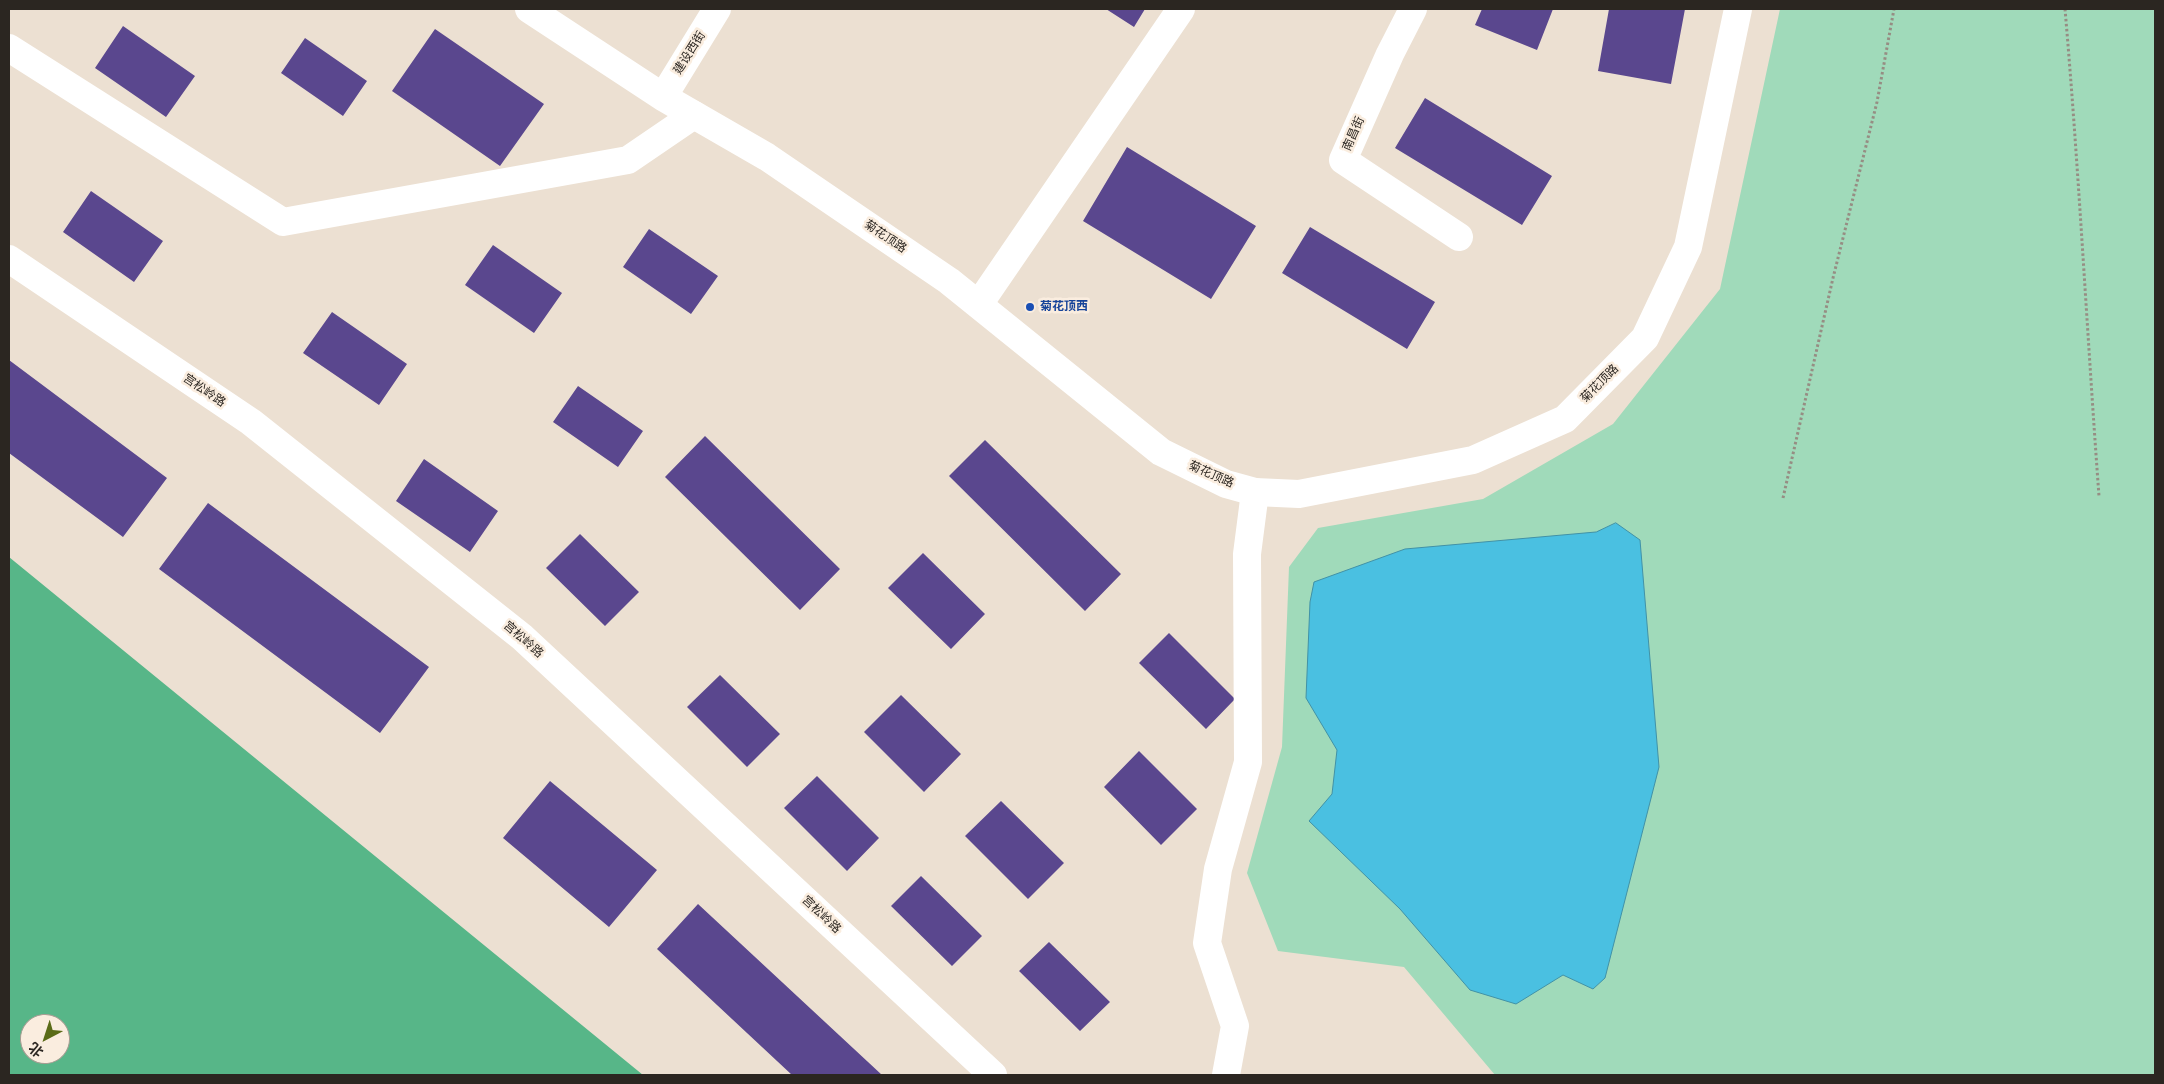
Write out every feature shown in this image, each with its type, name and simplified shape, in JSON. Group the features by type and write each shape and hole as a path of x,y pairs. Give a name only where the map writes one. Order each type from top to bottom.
{"street":[{"name":"菊花顶路","path":"529,9 663,97 767,157 949,281 1161,452 1226,484 1255,492 1299,494 1473,460 1565,419 1644,338 1688,247 1738,9"},
{"name":"建设西街","path":"663,97 718,9"},
{"path":"979,304 1181,9"},
{"name":"南昌街","path":"1412,9 1343,160 1459,237"},
{"path":"9,48 283,222 628,160 694,114"},
{"name":"宫松岭路","path":"9,259 251,422 522,637 993,1075"},
{"path":"1226,1075 1234,1026 1207,943 1218,869 1248,762 1247,554 1255,492"}],"path":[{"path":"1783,498 1833,278 1876,102 1894,9"},
{"path":"2066,9 2078,163 2088,346 2100,496"}],"green space":[{"path":"1780,9 2155,9 2155,1075 1495,1075 1404,967 1278,951 1247,873 1282,747 1289,567 1318,528 1483,499 1613,424 1720,289"},
{"path":"9,557 643,1075 9,1075"}],"water":[{"path":"1616,523 1640,540 1659,767 1605,978 1593,989 1563,975 1516,1004 1470,990 1400,909 1309,821 1332,794 1337,750 1306,698 1310,602 1314,582 1405,549 1596,532"}],"building":[{"path":"1106,9 1145,9 1134,27"},
{"path":"1482,9 1553,9 1537,50 1475,25"},
{"path":"1609,9 1685,9 1671,84 1598,71"},
{"path":"123,26 195,76 166,117 95,68"},
{"path":"435,29 544,104 500,166 392,91"},
{"path":"305,38 367,81 343,116 281,73"},
{"path":"1425,98 1552,176 1522,225 1395,148"},
{"path":"1127,147 1256,226 1211,299 1083,221"},
{"path":"91,191 163,241 134,282 63,232"},
{"path":"1310,227 1435,302 1407,349 1282,273"},
{"path":"649,229 718,276 691,314 623,267"},
{"path":"493,245 562,293 534,333 465,285"},
{"path":"332,312 407,364 379,405 303,353"},
{"path":"9,360 167,478 123,537 9,453"},
{"path":"578,386 643,431 618,467 553,422"},
{"path":"705,436 840,569 800,610 665,477"},
{"path":"985,440 1121,574 1085,611 949,476"},
{"path":"424,459 498,511 470,552 396,501"},
{"path":"208,503 429,667 380,733 159,569"},
{"path":"580,534 639,592 605,626 546,568"},
{"path":"923,553 985,614 951,649 888,588"},
{"path":"1169,633 1235,699 1206,729 1139,663"},
{"path":"720,675 780,734 747,767 687,707"},
{"path":"901,695 961,754 924,792 864,732"},
{"path":"1139,751 1197,809 1161,845 1104,787"},
{"path":"817,776 879,838 847,871 784,808"},
{"path":"550,781 657,870 609,927 503,838"},
{"path":"1001,801 1064,863 1028,899 965,836"},
{"path":"921,876 982,936 952,966 891,906"},
{"path":"698,904 882,1075 792,1075 657,949"},
{"path":"1049,942 1110,1002 1080,1031 1019,971"}],"place":[{"name":"菊花顶西","path":"1030,307"}]}
